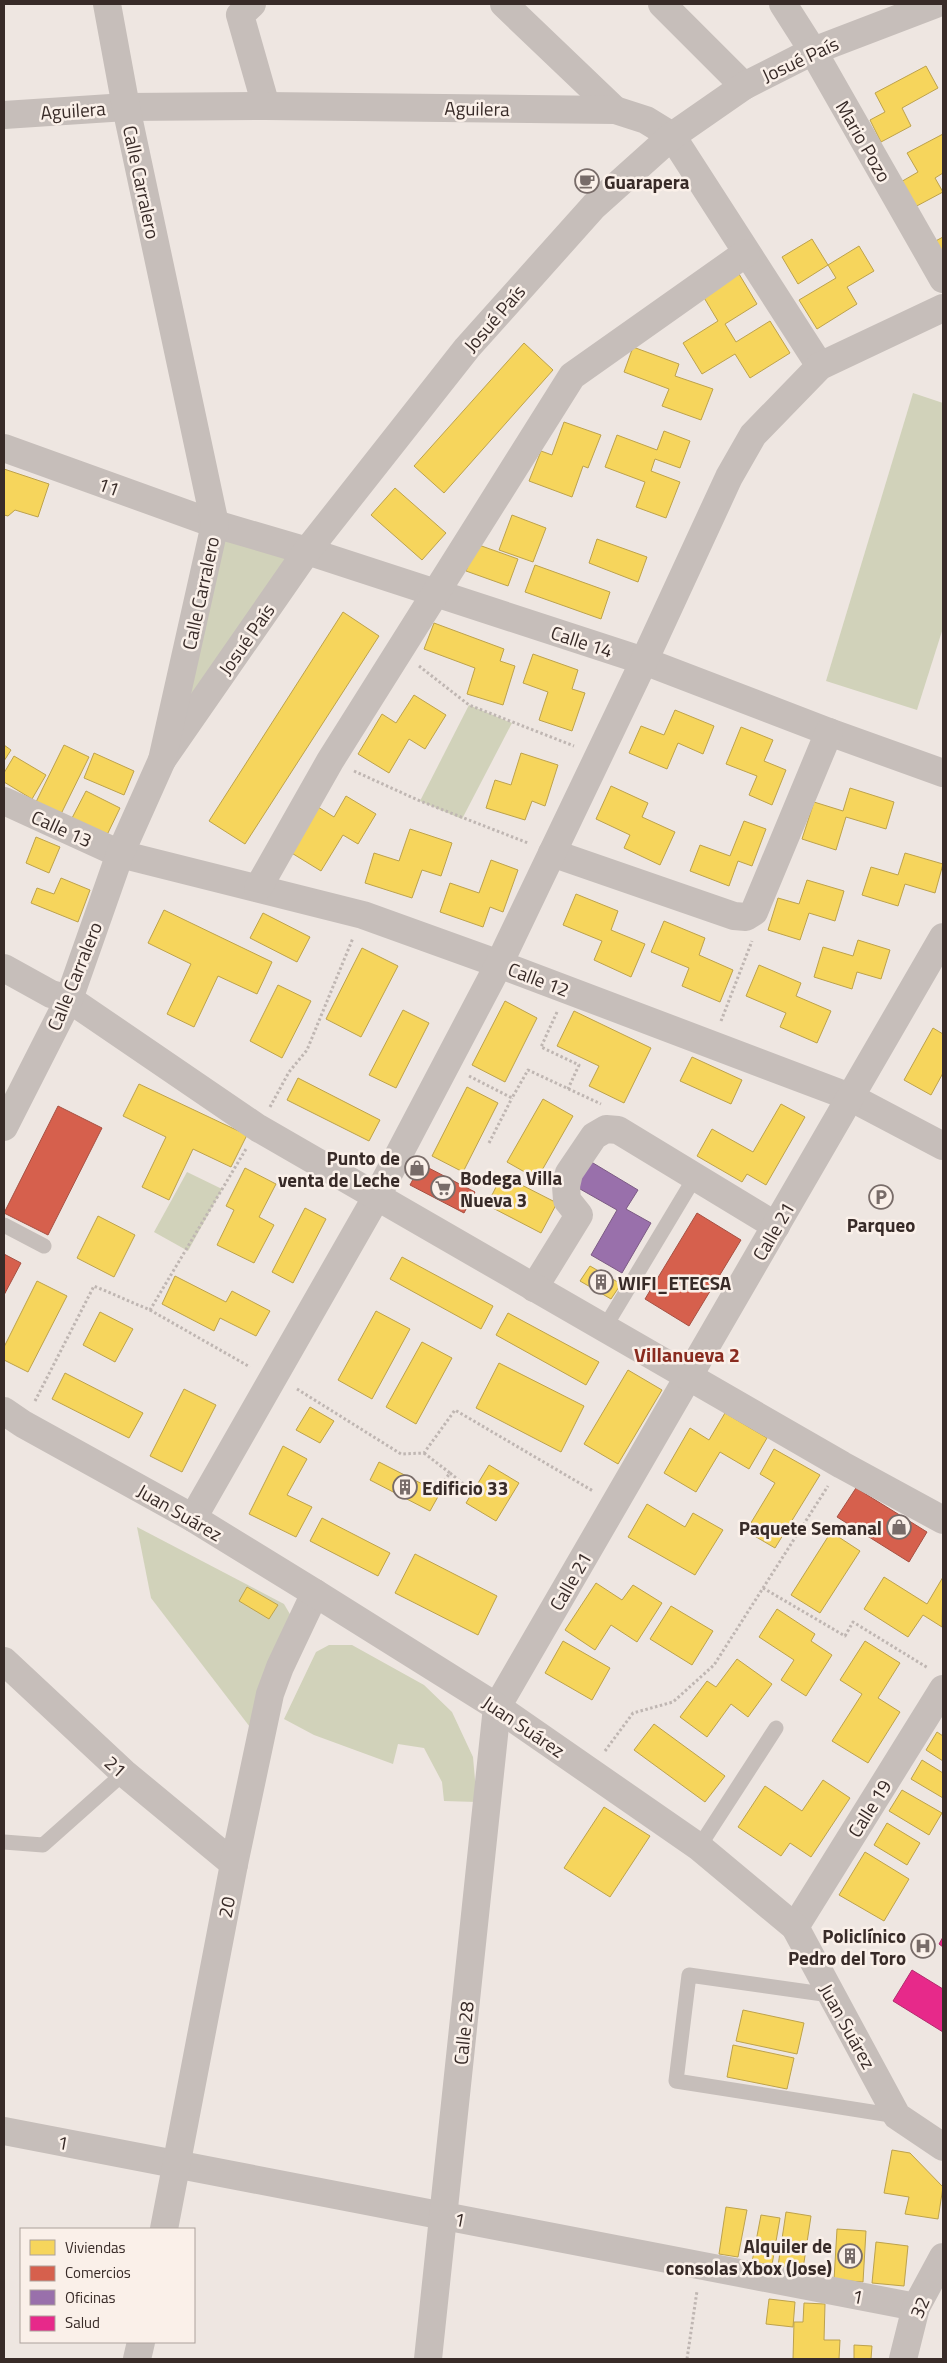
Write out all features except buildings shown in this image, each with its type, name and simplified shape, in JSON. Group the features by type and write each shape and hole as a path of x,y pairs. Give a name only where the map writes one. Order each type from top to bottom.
{"street":[{"name":"Calle Carralero","path":"4,1128 69,999 120,854 162,760 215,524 126,107 107,4"},
{"path":"252,4 240,15 266,106"},
{"path":"504,4 615,110"},
{"path":"662,4 744,86"},
{"name":"Mario Pozo","path":"783,4 813,51 943,279"},
{"name":"Josué País","path":"162,760 307,551 467,348 594,206 672,136 744,86 813,51 936,4"},
{"name":"Aguilera","path":"4,115 126,107 266,106 615,110 646,120 672,136 820,366"},
{"path":"258,888 330,761 572,376 746,253"},
{"path":"193,1518 377,1196 499,964 599,756 729,477 753,435 820,366 943,308"},
{"name":"11","path":"4,448 215,524"},
{"name":"Calle 14","path":"215,524 307,551 434,594 644,660 829,732 943,773"},
{"path":"552,853 734,916 746,918 754,912 829,732"},
{"name":"Calle 13","path":"4,801 120,854"},
{"name":"Calle 12","path":"120,854 363,915 499,964 850,1097 943,1146"},
{"name":"Calle 21","path":"497,1707 943,937"},
{"path":"4,968 51,994 69,999 258,1128 605,1327 688,1377 943,1520"},
{"path":"534,1288 579,1215 567,1200 566,1186 569,1173 594,1136 606,1129 618,1130 776,1226"},
{"name":"Juan Suárez","path":"13,1417 193,1518 316,1592 497,1707 699,1847 794,1927 898,2116 943,2147"},
{"name":"20","path":"164,2228 234,1864 270,1694 280,1667 316,1592"},
{"name":"21","path":"4,1662 124,1773 234,1864"},
{"name":"Calle 19","path":"794,1927 939,1680"},
{"name":"Calle 28","path":"428,2359 497,1707"},
{"name":"1","path":"4,2131 178,2163 916,2307"},
{"name":"32","path":"902,2359 916,2307 943,2257"},
{"path":"137,2359 141,2343"}],"lane":[{"path":"605,1327 695,1177"},
{"path":"4,1225 44,1246"},
{"path":"699,1847 776,1728"},
{"path":"4,1842 43,1846 124,1773"},
{"path":"830,1995 689,1975 676,2081 898,2116"}],"path":[{"path":"399,650 469,705 599,756"},
{"path":"330,761 420,801 552,853"},
{"path":"711,1045 759,923 754,912"},
{"path":"150,1310 289,1072 307,1050 363,915"},
{"path":"568,990 541,1047 579,1065 568,1089"},
{"path":"446,1065 512,1098"},
{"path":"489,1143 528,1070 606,1106"},
{"path":"13,1417 94,1286 150,1310 273,1377 401,1454 424,1454 471,1490"},
{"path":"424,1454 455,1410 615,1504"},
{"path":"590,1771 633,1713 674,1702 714,1665 842,1465"},
{"path":"441,1485 450,1473"},
{"path":"763,1588 844,1636 853,1622 939,1680"},
{"path":"688,2359 701,2265"}],"green space":[{"path":"913,393 943,403 943,628 917,710 826,681"},
{"path":"215,524 307,551 162,760"},
{"path":"469,705 512,723 462,819 420,801"},
{"path":"187,1172 222,1189 188,1251 154,1232"},
{"path":"137,1527 284,1604 291,1616 253,1731 151,1598"},
{"path":"329,1645 352,1645 424,1685 452,1712 473,1757 477,1802 444,1801 442,1782 424,1748 398,1744 393,1764 314,1735 284,1719 316,1652"}],"place":[{"name":"Guarapera","path":"587,181"},
{"name":"Punto de venta de Leche","path":"417,1168"},
{"name":"Bodega Villa Nueva 3","path":"443,1188"},
{"name":"Parqueo","path":"881,1197"},
{"name":"WIFI_ETECSA","path":"601,1282"},
{"name":"Edificio 33","path":"405,1487"},
{"name":"Paquete Semanal","path":"899,1527"},
{"name":"Policlínico Pedro del Toro","path":"923,1946"},
{"name":"Alquiler de consolas Xbox (Jose)","path":"850,2256"}],"district":[{"name":"Villanueva 2","path":"687,1354"}]}
